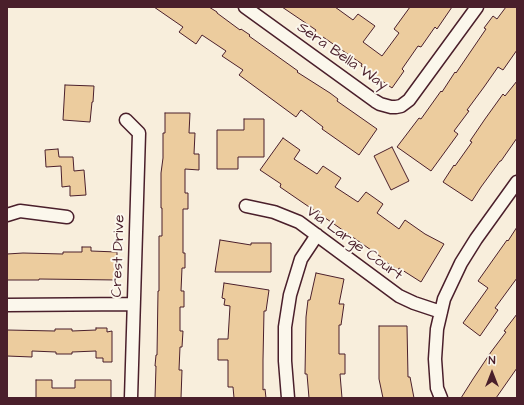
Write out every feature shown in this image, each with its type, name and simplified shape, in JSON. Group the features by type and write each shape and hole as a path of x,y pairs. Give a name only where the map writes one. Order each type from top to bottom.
{"street":[{"name":"Sera Bella Way","path":"244,7 375,101 385,106 396,107 405,103 412,96 477,7"},
{"name":"Crest Drive","path":"126,120 139,133 131,398"},
{"path":"441,398 438,388 435,359 437,329 444,299 461,263 517,182"},
{"name":"Via Large Court","path":"246,206 274,212 299,222 399,296 414,304 441,312"},
{"path":"7,215 20,212 66,217"},
{"path":"288,398 285,361 286,327 290,295 301,259 317,235"},
{"path":"7,305 133,304"}],"building":[{"path":"154,7 209,7 240,30 241,29 250,35 249,36 298,71 297,72 330,93 338,99 337,101 377,129 359,155 322,129 323,127 301,110 296,117 239,75 243,70 222,56 226,51 202,35 196,44 179,32 183,27"},
{"path":"282,7 335,7 353,20 358,14 375,26 363,42 382,56 399,33 394,29 410,7 452,7 437,29 435,27 421,47 418,46 402,69 404,71 392,88 361,66 362,64 323,37 322,39 314,33 316,30"},
{"path":"506,7 517,7 517,50 503,70 498,67 467,110 469,111 454,131 458,134 431,171 397,147 419,118 421,119 441,91 442,92 455,72 456,73 486,29 484,28 493,16 497,19"},
{"path":"517,81 517,138 472,201 443,182 472,142 470,141 503,94 505,96"},
{"path":"65,85 94,86 90,122 63,120"},
{"path":"165,113 190,113 189,133 195,133 194,154 199,154 199,170 185,169 185,193 188,193 188,209 183,209 183,253 185,253 185,268 182,268 181,291 184,291 184,307 180,307 180,331 183,331 182,347 180,347 179,370 182,370 181,398 155,398 159,291 159,236 162,236 161,173 163,158 163,133 165,133"},
{"path":"244,119 264,119 264,157 238,157 238,169 217,169 217,130 244,130"},
{"path":"283,138 300,150 294,159 317,174 323,166 341,178 335,187 358,202 366,192 383,204 377,213 399,229 405,220 425,234 444,244 421,282 399,268 398,270 380,258 381,257 280,187 281,184 260,170"},
{"path":"392,147 409,181 391,190 374,156"},
{"path":"58,149 59,157 73,157 74,171 84,170 86,195 70,196 70,186 62,187 61,166 46,167 45,150"},
{"path":"517,227 517,278 495,308 498,310 480,336 463,323 488,288 478,281"},
{"path":"220,240 251,245 251,243 271,243 271,272 215,272"},
{"path":"82,247 91,247 91,251 117,252 117,280 7,280 7,254 63,254 63,252 82,252"},
{"path":"316,273 344,279 339,304 344,304 341,325 339,325 339,354 345,354 345,374 340,374 342,398 309,398 307,374 305,374 306,317 308,300 310,300"},
{"path":"224,283 269,290 266,311 264,311 263,390 265,389 266,398 234,398 233,387 228,387 228,360 218,360 218,339 228,339 230,306 224,305 225,299 222,298"},
{"path":"517,314 517,368 496,398 461,398 506,332 504,331"},
{"path":"379,326 407,326 408,377 410,377 414,398 383,398 379,379"},
{"path":"96,328 107,328 107,332 112,331 112,362 103,362 103,358 96,358 96,351 56,354 56,352 32,351 32,357 7,356 7,330 55,331 55,329 72,329 72,331 96,330"},
{"path":"36,380 52,380 52,388 75,388 75,380 111,380 111,398 36,398"}]}
